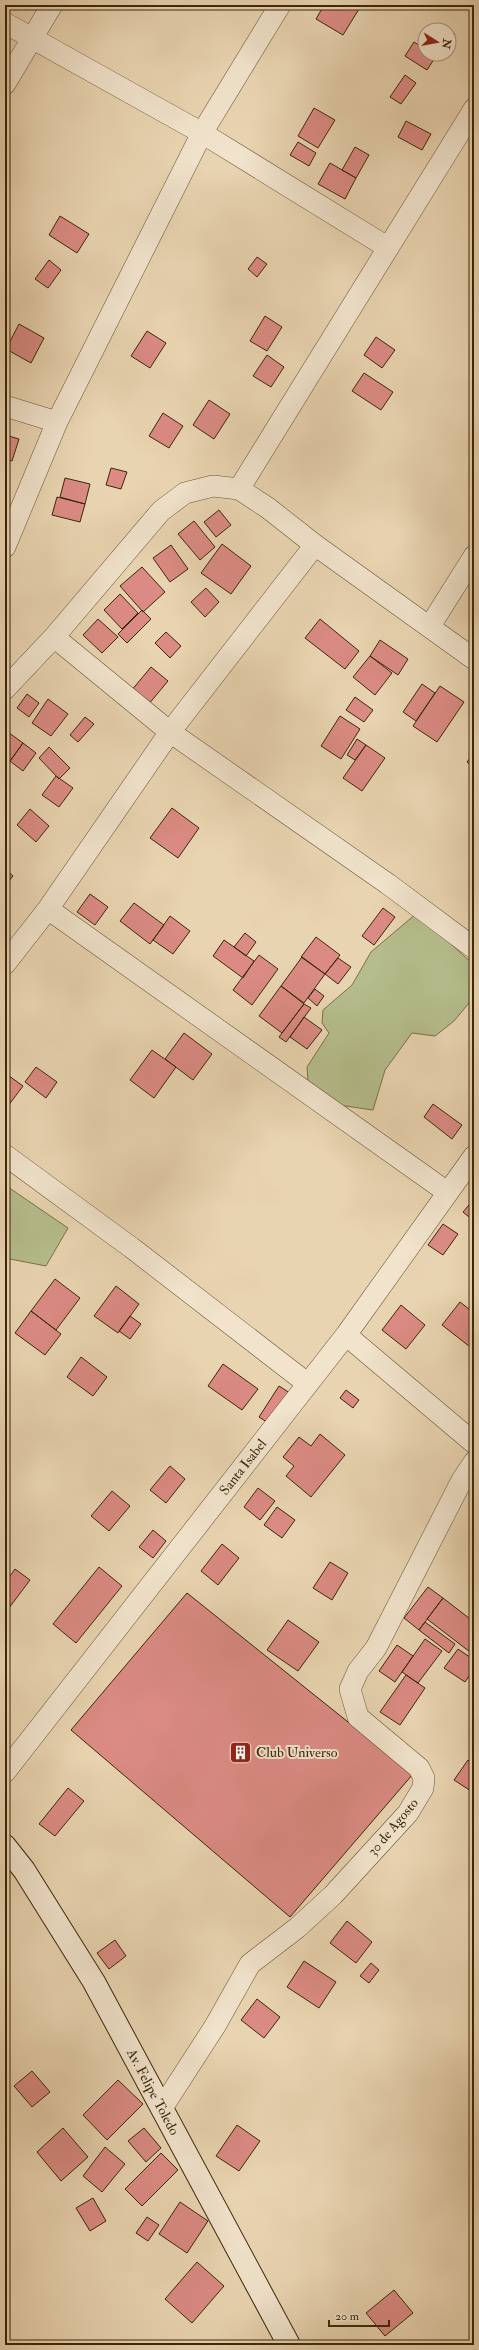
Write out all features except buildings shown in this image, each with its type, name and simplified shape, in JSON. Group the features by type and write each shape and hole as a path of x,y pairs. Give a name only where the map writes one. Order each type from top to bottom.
{"main road":[{"name":"Av. Felipe Toledo","path":"5,1846 24,1870 94,1982 289,2345"}],"street":[{"path":"5,84 52,5"},
{"path":"5,547 57,422 202,133 280,5"},
{"path":"5,23 202,133 387,247"},
{"path":"239,489 387,247 474,109"},
{"path":"5,406 57,422"},
{"path":"5,688 54,637 161,511 185,493 213,486 239,489 268,508 315,545 474,659"},
{"path":"5,964 48,909 170,732 315,545"},
{"path":"430,626 474,556"},
{"path":"54,637 170,732 388,884 474,948"},
{"path":"48,909 447,1192"},
{"path":"5,1155 132,1248 308,1384"},
{"name":"Santa Isabel","path":"5,1772 346,1335 474,1156"},
{"path":"346,1335 474,1443"},
{"name":"30 de Agosto","path":"162,2108 215,2026 250,1964 297,1928 333,1895 399,1823 419,1797 423,1788 424,1778 419,1768 358,1717 350,1689 358,1671 376,1648 462,1480 474,1462"}],"green space":[{"path":"417,913 474,965 474,997 454,1021 435,1036 412,1033 385,1070 373,1110 332,1104 308,1082 307,1067 329,1033 322,1023 323,1010 352,985 371,952"},
{"path":"5,1185 68,1228 46,1266 5,1258"}],"place":[{"name":"Club Universo","path":"241,1752"}]}
